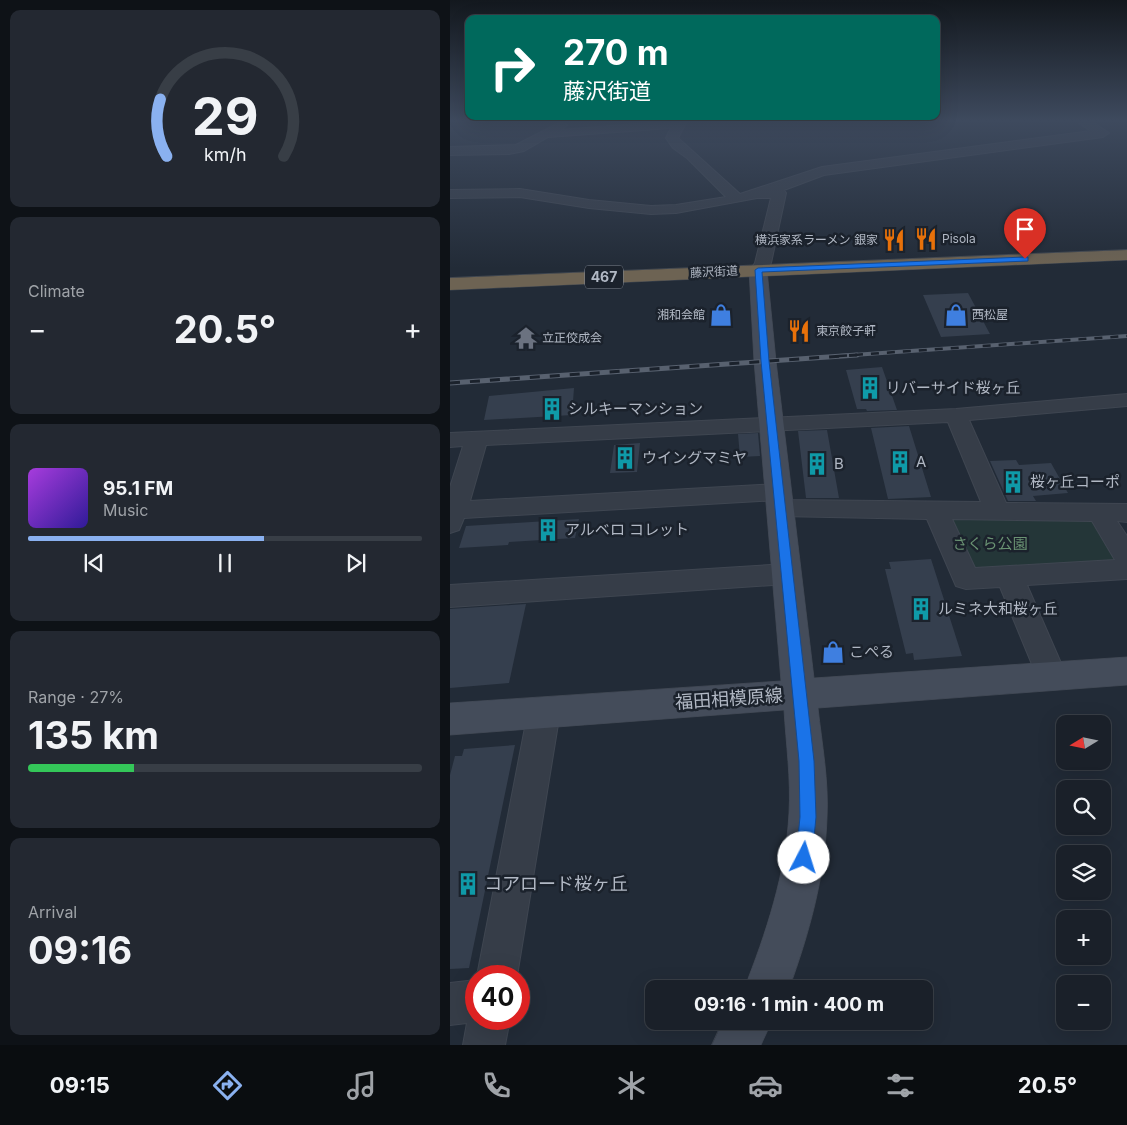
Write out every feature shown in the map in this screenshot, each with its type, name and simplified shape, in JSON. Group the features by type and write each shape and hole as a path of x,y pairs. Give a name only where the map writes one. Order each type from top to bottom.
{"highway":[{"name":"藤沢街道","path":"450,284 1127,255"}],"street":[{"path":"706,170 737,199"},
{"path":"450,194 543,195 559,200 651,210 701,206 737,199 822,171 831,170"},
{"path":"756,194 779,193 763,263 758,270 771,423 806,761 808,817 804,858 781,952 770,980"},
{"path":"450,440 956,415 1127,400"},
{"path":"956,415 997,511"},
{"path":"477,439 452,517 779,500 936,510 1127,513"},
{"path":"936,510 966,579 1127,569"},
{"path":"1100,513 1127,557"},
{"path":"450,596 787,574"},
{"path":"1009,576 1052,678"},
{"name":"福田相模原線","path":"450,719 1052,678 1127,671"},
{"path":"499,965 544,712"},
{"path":"450,1004 465,1002"},
{"path":"484,1045 487,1030"},
{"path":"735,1045 744,1030"}],"green space":[{"name":"さくら公園","path":"950,519 1096,519 1119,562 973,570"}],"building":[{"name":"西松屋","path":"968,293 990,334 941,337 923,295"},
{"name":"リバーサイド桜ヶ丘","path":"882,367 897,410 867,411 866,409 857,409 846,370"},
{"path":"574,388 572,415 484,420 489,396"},
{"name":"A","path":"909,426 931,497 888,499 871,428"},
{"name":"B","path":"827,430 839,498 806,498 798,431"},
{"path":"758,433 760,456 740,457 738,434"},
{"name":"ウイングマミヤ","path":"640,443 637,472 610,473 614,445"},
{"path":"1016,460 1019,465 1051,463 1068,493 1033,496 1036,501 1008,501 990,461"},
{"path":"579,519 575,538 509,542 508,545 459,548 466,526"},
{"name":"ルミネ大和桜ヶ丘","path":"931,559 962,656 914,660 913,653 906,654 885,569 891,569 889,562"},
{"path":"526,604 509,683 450,688 450,609"},
{"name":"コアロード桜ヶ丘","path":"515,745 470,965 465,965 465,968 450,969 450,775 455,756 462,756 464,749"}],"railway":[{"path":"839,356 1127,336"},
{"path":"450,383 857,355"}],"place":[{"name":"Pisola","path":"926,239"},
{"name":"横浜家系ラーメン 銀家","path":"894,240"},
{"name":"湘和会館","path":"721,315"},
{"name":"西松屋","path":"956,315"},
{"name":"東京餃子軒","path":"799,331"},
{"name":"立正佼成会","path":"526,338"},
{"name":"リバーサイド桜ヶ丘","path":"870,388"},
{"name":"シルキーマンション","path":"552,409"},
{"name":"ウイングマミヤ","path":"625,458"},
{"name":"A","path":"900,462"},
{"name":"B","path":"817,464"},
{"name":"桜ヶ丘コーポ","path":"1013,482"},
{"name":"アルベロ コレット","path":"548,530"},
{"name":"ルミネ大和桜ヶ丘","path":"921,609"},
{"name":"こぺる","path":"833,652"},
{"name":"コアロード桜ヶ丘","path":"468,884"}],"route":[{"path":"804,858 808,817 806,761 765,361 758,270 1025,259"}]}
